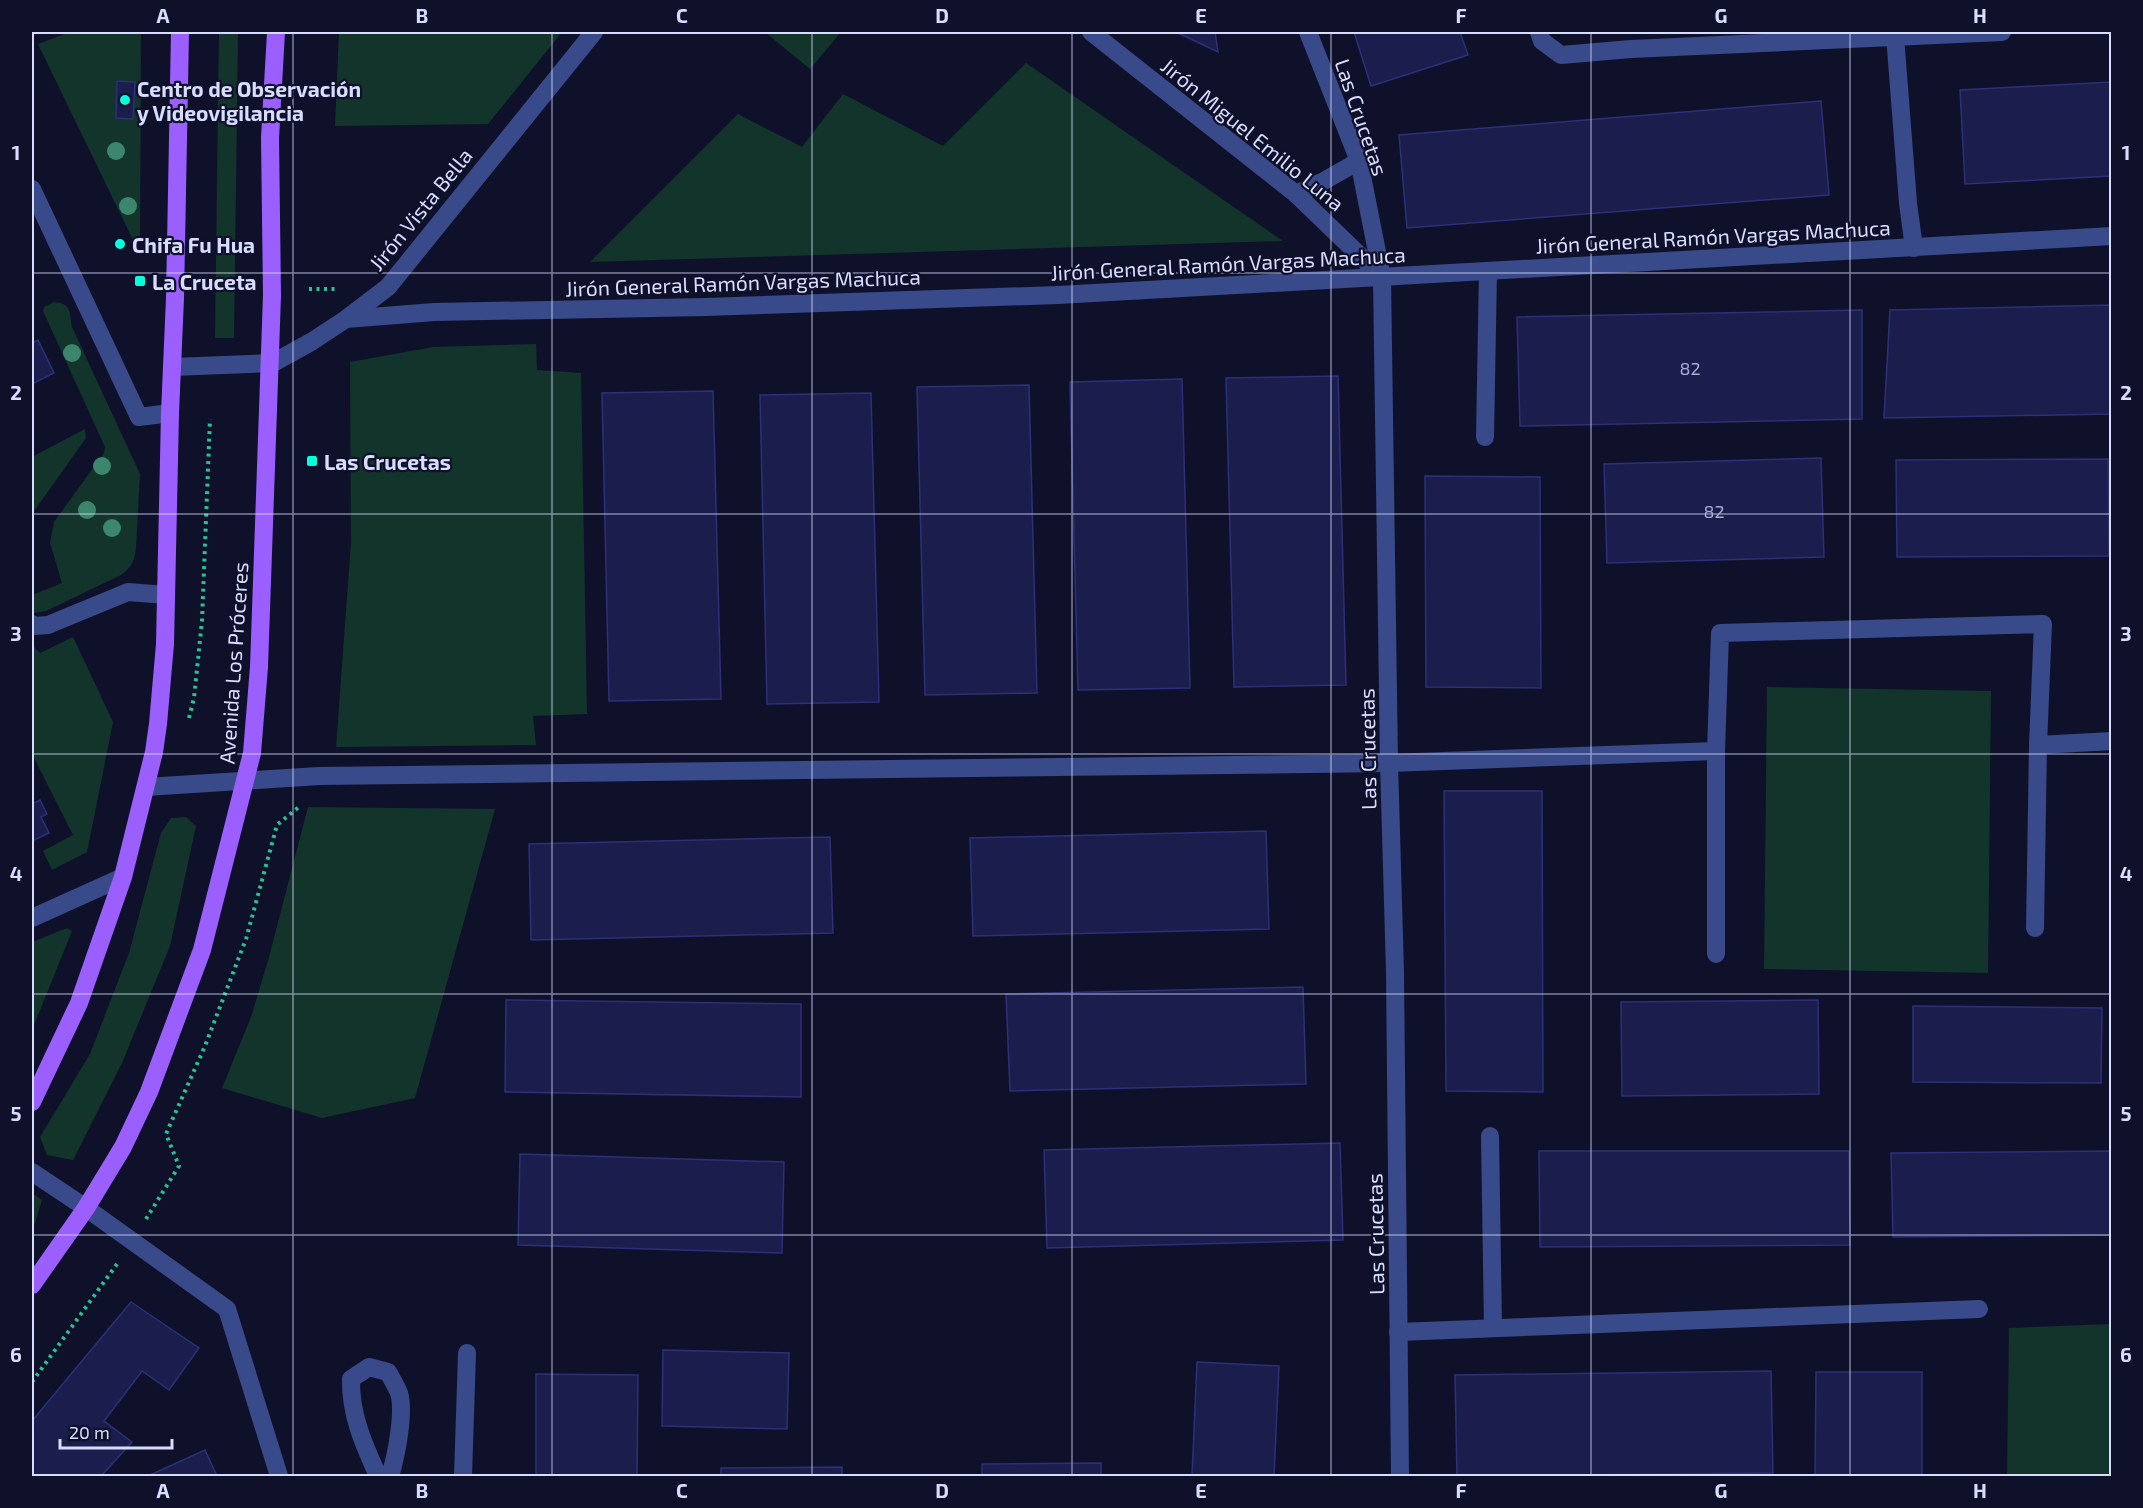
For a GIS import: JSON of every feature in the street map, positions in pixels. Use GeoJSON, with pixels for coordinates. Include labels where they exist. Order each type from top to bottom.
{"type":"FeatureCollection","features":[{"type":"Feature","properties":{"kind":"main road"},"geometry":{"type":"LineString","coordinates":[[32,1102],[79,1003],[123,877],[146,787],[158,724],[165,644],[180,32]]}},
{"type":"Feature","properties":{"kind":"main road","name":"Avenida Los Próceres"},"geometry":{"type":"LineString","coordinates":[[32,1285],[87,1208],[123,1147],[148,1092],[202,950],[252,753],[259,667],[270,364],[272,295],[270,138],[276,32]]}},
{"type":"Feature","properties":{"kind":"street","name":"Jirón Vista Bella"},"geometry":{"type":"LineString","coordinates":[[172,367],[270,364],[304,346],[346,319],[388,287],[594,32]]}},
{"type":"Feature","properties":{"kind":"street","name":"Jirón Miguel Emilio Luna"},"geometry":{"type":"LineString","coordinates":[[1091,32],[1296,194],[1382,277]]}},
{"type":"Feature","properties":{"kind":"street","name":"Las Crucetas"},"geometry":{"type":"LineString","coordinates":[[1308,32],[1359,161],[1382,277],[1389,763],[1395,972],[1400,1476]]}},
{"type":"Feature","properties":{"kind":"street"},"geometry":{"type":"LineString","coordinates":[[1539,32],[1542,41],[1561,55],[1629,40],[2002,32]]}},
{"type":"Feature","properties":{"kind":"street"},"geometry":{"type":"LineString","coordinates":[[1895,36],[1908,203],[1914,248]]}},
{"type":"Feature","properties":{"kind":"street"},"geometry":{"type":"LineString","coordinates":[[1296,194],[1359,161]]}},
{"type":"Feature","properties":{"kind":"street"},"geometry":{"type":"LineString","coordinates":[[32,189],[139,417],[170,413]]}},
{"type":"Feature","properties":{"kind":"street","name":"Jirón General Ramón Vargas Machuca"},"geometry":{"type":"LineString","coordinates":[[346,319],[434,312],[706,307],[1058,295],[2112,236]]}},
{"type":"Feature","properties":{"kind":"street"},"geometry":{"type":"LineString","coordinates":[[1485,437],[1488,271]]}},
{"type":"Feature","properties":{"kind":"street"},"geometry":{"type":"LineString","coordinates":[[32,624],[48,626],[128,592],[166,595]]}},
{"type":"Feature","properties":{"kind":"street"},"geometry":{"type":"LineString","coordinates":[[1716,954],[1716,751],[1720,633],[2043,624],[2038,744],[2035,928]]}},
{"type":"Feature","properties":{"kind":"street"},"geometry":{"type":"LineString","coordinates":[[2038,744],[2112,741]]}},
{"type":"Feature","properties":{"kind":"street"},"geometry":{"type":"LineString","coordinates":[[146,787],[319,776],[1389,763],[1716,751]]}},
{"type":"Feature","properties":{"kind":"street"},"geometry":{"type":"LineString","coordinates":[[32,918],[123,877]]}},
{"type":"Feature","properties":{"kind":"street"},"geometry":{"type":"LineString","coordinates":[[1490,1136],[1493,1328]]}},
{"type":"Feature","properties":{"kind":"street"},"geometry":{"type":"LineString","coordinates":[[32,1172],[87,1208],[227,1309],[279,1476]]}},
{"type":"Feature","properties":{"kind":"street"},"geometry":{"type":"LineString","coordinates":[[1398,1332],[1979,1310]]}},
{"type":"Feature","properties":{"kind":"street"},"geometry":{"type":"LineString","coordinates":[[463,1476],[467,1353]]}},
{"type":"Feature","properties":{"kind":"street"},"geometry":{"type":"LineString","coordinates":[[378,1476],[359,1433],[351,1398],[351,1379],[369,1367],[388,1372],[400,1395],[400,1426],[395,1462],[390,1476]]}},
{"type":"Feature","properties":{"kind":"path"},"geometry":{"type":"LineString","coordinates":[[309,289],[345,289]]}},
{"type":"Feature","properties":{"kind":"path"},"geometry":{"type":"LineString","coordinates":[[189,720],[195,698],[202,621],[210,419]]}},
{"type":"Feature","properties":{"kind":"path"},"geometry":{"type":"LineString","coordinates":[[143,1224],[179,1166],[166,1134],[205,1046],[246,939],[277,825],[308,800]]}},
{"type":"Feature","properties":{"kind":"path"},"geometry":{"type":"LineString","coordinates":[[32,1382],[102,1287],[119,1260]]}},
{"type":"Feature","properties":{"kind":"green space"},"geometry":{"type":"Polygon","coordinates":[[[70,32],[141,32],[140,240],[134,242],[38,44],[70,32]]]}},
{"type":"Feature","properties":{"kind":"green space"},"geometry":{"type":"Polygon","coordinates":[[[219,32],[238,32],[234,338],[215,338],[219,32]]]}},
{"type":"Feature","properties":{"kind":"green space"},"geometry":{"type":"Polygon","coordinates":[[[339,32],[562,32],[488,124],[335,126],[339,32]]]}},
{"type":"Feature","properties":{"kind":"green space"},"geometry":{"type":"Polygon","coordinates":[[[765,32],[841,32],[810,69],[765,32]]]}},
{"type":"Feature","properties":{"kind":"green space"},"geometry":{"type":"Polygon","coordinates":[[[1026,63],[1283,241],[590,262],[738,114],[802,147],[843,94],[943,146],[1026,63]]]}},
{"type":"Feature","properties":{"kind":"green space"},"geometry":{"type":"Polygon","coordinates":[[[54,302],[64,305],[69,310],[72,327],[140,474],[136,548],[132,563],[121,575],[46,611],[34,613],[32,595],[62,583],[50,543],[54,522],[104,453],[105,447],[43,311],[44,307],[54,302]]]}},
{"type":"Feature","properties":{"kind":"green space"},"geometry":{"type":"Polygon","coordinates":[[[536,344],[537,370],[581,373],[587,714],[533,716],[536,745],[336,747],[351,543],[350,362],[433,347],[536,344]]]}},
{"type":"Feature","properties":{"kind":"green space"},"geometry":{"type":"Polygon","coordinates":[[[85,429],[86,438],[32,514],[32,457],[85,429]]]}},
{"type":"Feature","properties":{"kind":"green space"},"geometry":{"type":"Polygon","coordinates":[[[73,637],[113,722],[87,852],[52,870],[43,851],[73,835],[32,754],[32,645],[40,653],[73,637]]]}},
{"type":"Feature","properties":{"kind":"green space"},"geometry":{"type":"Polygon","coordinates":[[[1767,687],[1991,691],[1988,973],[1764,969],[1767,687]]]}},
{"type":"Feature","properties":{"kind":"green space"},"geometry":{"type":"Polygon","coordinates":[[[308,807],[495,809],[415,1098],[322,1118],[222,1088],[251,1017],[308,807]]]}},
{"type":"Feature","properties":{"kind":"green space"},"geometry":{"type":"Polygon","coordinates":[[[186,817],[196,826],[170,946],[122,1063],[73,1160],[47,1155],[40,1137],[90,1054],[129,953],[161,833],[171,818],[186,817]]]}},
{"type":"Feature","properties":{"kind":"green space"},"geometry":{"type":"Polygon","coordinates":[[[67,928],[72,931],[32,1030],[32,942],[67,928]]]}},
{"type":"Feature","properties":{"kind":"green space"},"geometry":{"type":"Polygon","coordinates":[[[32,1193],[42,1200],[32,1229],[32,1193]]]}},
{"type":"Feature","properties":{"kind":"green space"},"geometry":{"type":"Polygon","coordinates":[[[2111,1324],[2111,1476],[2007,1476],[2009,1328],[2111,1324]]]}},
{"type":"Feature","properties":{"kind":"building"},"geometry":{"type":"Polygon","coordinates":[[[1176,32],[1215,32],[1218,52],[1176,32]]]}},
{"type":"Feature","properties":{"kind":"building"},"geometry":{"type":"Polygon","coordinates":[[[1354,32],[1460,32],[1468,55],[1371,86],[1354,32]]]}},
{"type":"Feature","properties":{"kind":"building","name":"Centro de Observación y Videovigilancia"},"geometry":{"type":"Polygon","coordinates":[[[117,81],[135,82],[133,119],[116,118],[117,81]]]}},
{"type":"Feature","properties":{"kind":"building"},"geometry":{"type":"Polygon","coordinates":[[[2112,82],[2112,176],[1965,184],[1960,90],[2112,82]]]}},
{"type":"Feature","properties":{"kind":"building"},"geometry":{"type":"Polygon","coordinates":[[[1821,101],[1829,195],[1407,228],[1399,135],[1821,101]]]}},
{"type":"Feature","properties":{"kind":"building"},"geometry":{"type":"Polygon","coordinates":[[[2112,305],[2112,414],[1884,418],[1890,310],[2112,305]]]}},
{"type":"Feature","properties":{"kind":"building"},"geometry":{"type":"Polygon","coordinates":[[[1862,310],[1862,419],[1520,426],[1517,317],[1862,310]]]}},
{"type":"Feature","properties":{"kind":"building"},"geometry":{"type":"Polygon","coordinates":[[[38,340],[54,373],[32,384],[32,343],[38,340]]]}},
{"type":"Feature","properties":{"kind":"building"},"geometry":{"type":"Polygon","coordinates":[[[1338,376],[1346,685],[1234,687],[1226,378],[1338,376]]]}},
{"type":"Feature","properties":{"kind":"building"},"geometry":{"type":"Polygon","coordinates":[[[1182,379],[1190,688],[1078,690],[1070,382],[1182,379]]]}},
{"type":"Feature","properties":{"kind":"building"},"geometry":{"type":"Polygon","coordinates":[[[1029,385],[1037,693],[925,695],[917,387],[1029,385]]]}},
{"type":"Feature","properties":{"kind":"building"},"geometry":{"type":"Polygon","coordinates":[[[713,391],[721,699],[609,701],[602,393],[713,391]]]}},
{"type":"Feature","properties":{"kind":"building"},"geometry":{"type":"Polygon","coordinates":[[[871,393],[879,702],[767,704],[760,395],[871,393]]]}},
{"type":"Feature","properties":{"kind":"building"},"geometry":{"type":"Polygon","coordinates":[[[1821,458],[1824,557],[1607,563],[1604,464],[1821,458]]]}},
{"type":"Feature","properties":{"kind":"building"},"geometry":{"type":"Polygon","coordinates":[[[2108,459],[2109,556],[1897,557],[1896,460],[2108,459]]]}},
{"type":"Feature","properties":{"kind":"building"},"geometry":{"type":"Polygon","coordinates":[[[1425,476],[1540,477],[1541,688],[1426,687],[1425,476]]]}},
{"type":"Feature","properties":{"kind":"building"},"geometry":{"type":"Polygon","coordinates":[[[1444,791],[1542,791],[1543,1092],[1446,1091],[1444,791]]]}},
{"type":"Feature","properties":{"kind":"building"},"geometry":{"type":"Polygon","coordinates":[[[40,800],[47,814],[41,817],[49,833],[32,841],[32,804],[40,800]]]}},
{"type":"Feature","properties":{"kind":"building"},"geometry":{"type":"Polygon","coordinates":[[[1266,831],[1269,929],[973,936],[970,838],[1266,831]]]}},
{"type":"Feature","properties":{"kind":"building"},"geometry":{"type":"Polygon","coordinates":[[[830,837],[833,933],[531,940],[529,844],[830,837]]]}},
{"type":"Feature","properties":{"kind":"building"},"geometry":{"type":"Polygon","coordinates":[[[1303,987],[1306,1084],[1010,1091],[1006,994],[1303,987]]]}},
{"type":"Feature","properties":{"kind":"building"},"geometry":{"type":"Polygon","coordinates":[[[506,1000],[801,1004],[801,1097],[505,1092],[506,1000]]]}},
{"type":"Feature","properties":{"kind":"building"},"geometry":{"type":"Polygon","coordinates":[[[1818,1000],[1819,1094],[1622,1096],[1621,1002],[1818,1000]]]}},
{"type":"Feature","properties":{"kind":"building"},"geometry":{"type":"Polygon","coordinates":[[[1913,1006],[2102,1008],[2101,1083],[1913,1082],[1913,1006]]]}},
{"type":"Feature","properties":{"kind":"building"},"geometry":{"type":"Polygon","coordinates":[[[1340,1143],[1343,1240],[1047,1248],[1044,1150],[1340,1143]]]}},
{"type":"Feature","properties":{"kind":"building"},"geometry":{"type":"Polygon","coordinates":[[[1539,1151],[1849,1151],[1850,1245],[1540,1247],[1539,1151]]]}},
{"type":"Feature","properties":{"kind":"building"},"geometry":{"type":"Polygon","coordinates":[[[2112,1151],[2112,1235],[1893,1237],[1891,1153],[2112,1151]]]}},
{"type":"Feature","properties":{"kind":"building"},"geometry":{"type":"Polygon","coordinates":[[[520,1154],[784,1162],[782,1253],[518,1245],[520,1154]]]}},
{"type":"Feature","properties":{"kind":"building"},"geometry":{"type":"Polygon","coordinates":[[[131,1302],[199,1348],[169,1390],[142,1371],[104,1421],[132,1442],[101,1476],[32,1476],[32,1421],[131,1302]]]}},
{"type":"Feature","properties":{"kind":"building"},"geometry":{"type":"Polygon","coordinates":[[[663,1350],[789,1353],[787,1429],[662,1426],[663,1350]]]}},
{"type":"Feature","properties":{"kind":"building"},"geometry":{"type":"Polygon","coordinates":[[[1197,1362],[1279,1366],[1274,1476],[1192,1476],[1197,1362]]]}},
{"type":"Feature","properties":{"kind":"building"},"geometry":{"type":"Polygon","coordinates":[[[1771,1371],[1773,1473],[1457,1476],[1455,1375],[1771,1371]]]}},
{"type":"Feature","properties":{"kind":"building"},"geometry":{"type":"Polygon","coordinates":[[[1816,1372],[1922,1372],[1922,1476],[1815,1476],[1816,1372]]]}},
{"type":"Feature","properties":{"kind":"building"},"geometry":{"type":"Polygon","coordinates":[[[536,1374],[638,1375],[637,1476],[536,1476],[536,1374]]]}},
{"type":"Feature","properties":{"kind":"building"},"geometry":{"type":"Polygon","coordinates":[[[205,1450],[217,1476],[148,1476],[205,1450]]]}},
{"type":"Feature","properties":{"kind":"building"},"geometry":{"type":"Polygon","coordinates":[[[1101,1463],[1101,1476],[982,1476],[982,1464],[1101,1463]]]}},
{"type":"Feature","properties":{"kind":"building"},"geometry":{"type":"Polygon","coordinates":[[[842,1467],[842,1476],[721,1476],[721,1468],[842,1467]]]}},
{"type":"Feature","properties":{"kind":"place","name":"Centro de Observación y Videovigilancia"},"geometry":{"type":"Point","coordinates":[125,100]}},
{"type":"Feature","properties":{"kind":"place","name":"Chifa Fu Hua"},"geometry":{"type":"Point","coordinates":[120,244]}},
{"type":"Feature","properties":{"kind":"place","name":"La Cruceta"},"geometry":{"type":"Point","coordinates":[140,281]}},
{"type":"Feature","properties":{"kind":"place","name":"Las Crucetas"},"geometry":{"type":"Point","coordinates":[312,461]}}]}
